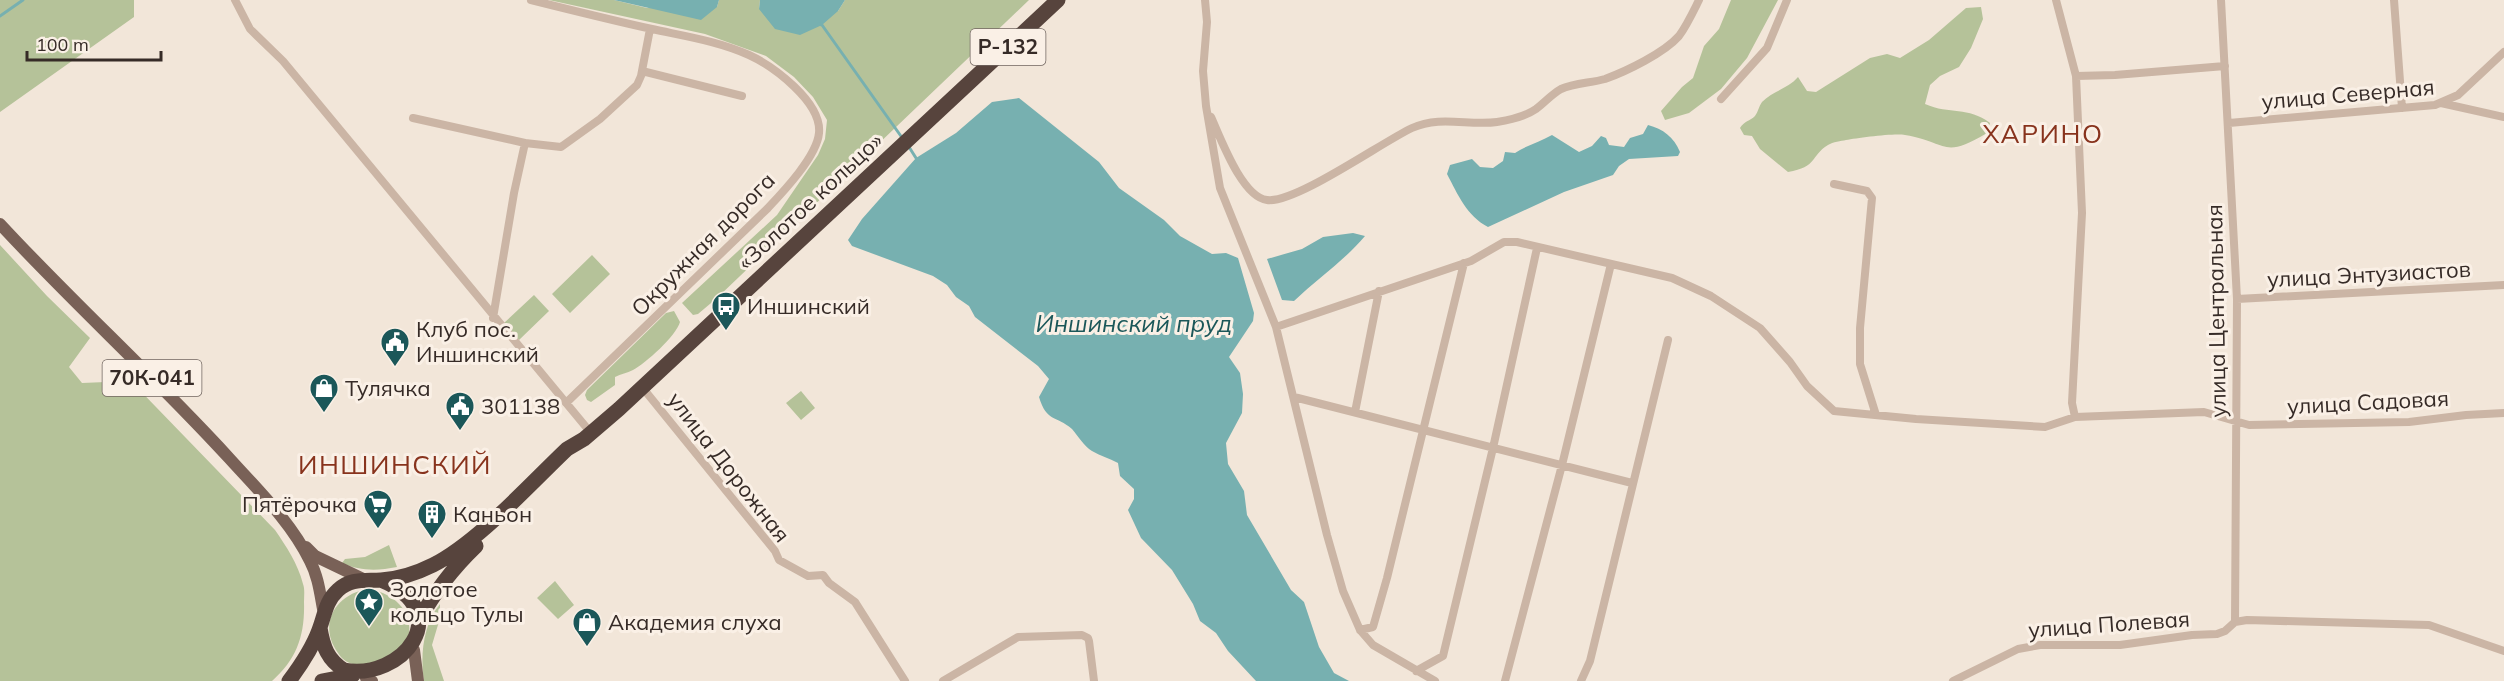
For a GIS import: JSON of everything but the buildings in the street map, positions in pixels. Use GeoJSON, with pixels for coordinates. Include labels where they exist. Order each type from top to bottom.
{"type":"FeatureCollection","features":[{"type":"Feature","properties":{"kind":"highway","name":"«Золотое кольцо»"},"geometry":{"type":"LineString","coordinates":[[323,609],[339,588],[363,579],[388,583],[421,571],[447,558],[476,535],[567,449],[588,436],[642,387],[1058,0]]}},
{"type":"Feature","properties":{"kind":"highway","name":"«Золотое кольцо»"},"geometry":{"type":"LineString","coordinates":[[414,650],[418,636],[418,621],[451,569],[574,456],[588,436]]}},
{"type":"Feature","properties":{"kind":"highway"},"geometry":{"type":"LineString","coordinates":[[388,583],[410,600],[418,621]]}},
{"type":"Feature","properties":{"kind":"highway"},"geometry":{"type":"LineString","coordinates":[[323,609],[320,628],[322,644],[328,655],[336,665],[364,678]]}},
{"type":"Feature","properties":{"kind":"highway"},"geometry":{"type":"LineString","coordinates":[[289,681],[301,665],[320,628]]}},
{"type":"Feature","properties":{"kind":"highway"},"geometry":{"type":"LineString","coordinates":[[322,681],[364,678],[393,671],[405,662],[414,650]]}},
{"type":"Feature","properties":{"kind":"main road","name":"70К-041"},"geometry":{"type":"LineString","coordinates":[[0,224],[65,293],[209,436],[315,556],[363,579]]}},
{"type":"Feature","properties":{"kind":"main road","name":"70К-041"},"geometry":{"type":"LineString","coordinates":[[297,538],[310,561],[323,609]]}},
{"type":"Feature","properties":{"kind":"main road"},"geometry":{"type":"LineString","coordinates":[[414,650],[418,681]]}},
{"type":"Feature","properties":{"kind":"street"},"geometry":{"type":"LineString","coordinates":[[236,0],[250,29],[283,61],[394,194],[493,318],[566,404],[588,436]]}},
{"type":"Feature","properties":{"kind":"street","name":"Окружная дорога"},"geometry":{"type":"LineString","coordinates":[[531,0],[699,39],[735,50],[771,68],[789,82],[810,105],[819,125],[818,139],[805,162],[768,208],[566,404]]}},
{"type":"Feature","properties":{"kind":"street"},"geometry":{"type":"LineString","coordinates":[[1205,0],[1207,22],[1203,70],[1206,106],[1220,188],[1276,327],[1343,591],[1360,630],[1373,645],[1435,681]]}},
{"type":"Feature","properties":{"kind":"street"},"geometry":{"type":"LineString","coordinates":[[1206,106],[1246,186],[1260,198],[1276,200],[1330,175],[1420,124],[1443,121],[1480,123],[1510,119],[1533,111],[1562,89],[1605,79],[1655,54],[1672,42],[1682,31],[1699,0]]}},
{"type":"Feature","properties":{"kind":"street"},"geometry":{"type":"LineString","coordinates":[[1721,99],[1767,48],[1787,0]]}},
{"type":"Feature","properties":{"kind":"street"},"geometry":{"type":"LineString","coordinates":[[2056,0],[2076,75],[2082,213],[2072,403],[2074,417]]}},
{"type":"Feature","properties":{"kind":"street","name":"улица Центральная"},"geometry":{"type":"LineString","coordinates":[[2221,0],[2237,299],[2235,621]]}},
{"type":"Feature","properties":{"kind":"street"},"geometry":{"type":"LineString","coordinates":[[2394,0],[2404,107]]}},
{"type":"Feature","properties":{"kind":"street"},"geometry":{"type":"LineString","coordinates":[[413,118],[525,143],[561,147],[637,85],[650,28]]}},
{"type":"Feature","properties":{"kind":"street"},"geometry":{"type":"LineString","coordinates":[[2444,102],[2458,94],[2504,52]]}},
{"type":"Feature","properties":{"kind":"street"},"geometry":{"type":"LineString","coordinates":[[2076,75],[2115,75],[2225,66]]}},
{"type":"Feature","properties":{"kind":"street"},"geometry":{"type":"LineString","coordinates":[[642,71],[742,96]]}},
{"type":"Feature","properties":{"kind":"street","name":"улица Северная"},"geometry":{"type":"LineString","coordinates":[[2229,123],[2444,102],[2504,117]]}},
{"type":"Feature","properties":{"kind":"street"},"geometry":{"type":"LineString","coordinates":[[493,318],[514,193],[525,143]]}},
{"type":"Feature","properties":{"kind":"street"},"geometry":{"type":"LineString","coordinates":[[1834,184],[1867,191],[1873,202],[1860,328],[1860,364],[1876,415]]}},
{"type":"Feature","properties":{"kind":"street","name":"улица Садовая"},"geometry":{"type":"LineString","coordinates":[[1276,327],[1464,263],[1504,242],[1517,242],[1672,278],[1711,296],[1760,328],[1790,362],[1807,386],[1832,411],[2045,427],[2074,417],[2204,412],[2249,425],[2397,422],[2504,413]]}},
{"type":"Feature","properties":{"kind":"street"},"geometry":{"type":"LineString","coordinates":[[1416,670],[1443,656],[1493,448],[1537,248]]}},
{"type":"Feature","properties":{"kind":"street"},"geometry":{"type":"LineString","coordinates":[[1360,630],[1373,627],[1464,263]]}},
{"type":"Feature","properties":{"kind":"street"},"geometry":{"type":"LineString","coordinates":[[1505,681],[1562,465],[1611,264]]}},
{"type":"Feature","properties":{"kind":"street","name":"улица Энтузиастов"},"geometry":{"type":"LineString","coordinates":[[2237,299],[2504,285]]}},
{"type":"Feature","properties":{"kind":"street"},"geometry":{"type":"LineString","coordinates":[[1355,412],[1379,291]]}},
{"type":"Feature","properties":{"kind":"street"},"geometry":{"type":"LineString","coordinates":[[1581,681],[1590,661],[1668,340]]}},
{"type":"Feature","properties":{"kind":"street","name":"улица Дорожная"},"geometry":{"type":"LineString","coordinates":[[642,387],[775,551],[779,560],[808,576],[823,575],[829,583],[855,602],[905,681]]}},
{"type":"Feature","properties":{"kind":"street"},"geometry":{"type":"LineString","coordinates":[[1294,397],[1632,483]]}},
{"type":"Feature","properties":{"kind":"street"},"geometry":{"type":"LineString","coordinates":[[2235,621],[2429,625],[2504,651]]}},
{"type":"Feature","properties":{"kind":"street","name":"улица Полевая"},"geometry":{"type":"LineString","coordinates":[[1953,681],[1991,661],[2024,648],[2040,645],[2120,645],[2192,635],[2217,634],[2225,631],[2235,621]]}},
{"type":"Feature","properties":{"kind":"street"},"geometry":{"type":"LineString","coordinates":[[943,681],[1018,637],[1082,635],[1089,641],[1094,681]]}},
{"type":"Feature","properties":{"kind":"green space"},"geometry":{"type":"Polygon","coordinates":[[[0,0],[134,0],[134,17],[0,112],[0,0]]]}},
{"type":"Feature","properties":{"kind":"green space"},"geometry":{"type":"Polygon","coordinates":[[[549,0],[614,0],[647,8],[717,7],[719,0],[760,0],[759,9],[838,11],[845,0],[1029,0],[717,298],[698,314],[693,315],[682,303],[777,215],[818,155],[825,139],[827,120],[813,97],[794,77],[766,56],[705,34],[549,0]]]}},
{"type":"Feature","properties":{"kind":"green space"},"geometry":{"type":"Polygon","coordinates":[[[1731,0],[1778,0],[1747,58],[1721,89],[1689,113],[1665,120],[1661,111],[1693,78],[1704,46],[1719,29],[1731,0]]]}},
{"type":"Feature","properties":{"kind":"green space"},"geometry":{"type":"Polygon","coordinates":[[[1981,7],[1983,19],[1971,48],[1959,67],[1940,76],[1930,85],[1925,104],[1974,114],[1990,123],[1987,133],[1972,141],[1961,146],[1945,147],[1905,135],[1846,140],[1828,145],[1809,164],[1788,172],[1760,149],[1752,136],[1744,135],[1740,128],[1755,116],[1766,98],[1798,77],[1807,91],[1816,92],[1870,58],[1887,54],[1900,58],[1929,40],[1966,8],[1981,7]]]}},
{"type":"Feature","properties":{"kind":"green space"},"geometry":{"type":"Polygon","coordinates":[[[0,245],[90,338],[69,367],[82,383],[106,382],[126,376],[275,530],[287,549],[304,586],[303,625],[298,646],[288,664],[272,681],[0,681],[0,245]]]}},
{"type":"Feature","properties":{"kind":"green space"},"geometry":{"type":"Polygon","coordinates":[[[592,255],[610,274],[570,313],[552,294],[592,255]]]}},
{"type":"Feature","properties":{"kind":"green space"},"geometry":{"type":"Polygon","coordinates":[[[534,295],[549,311],[519,340],[504,323],[534,295]]]}},
{"type":"Feature","properties":{"kind":"green space"},"geometry":{"type":"Polygon","coordinates":[[[674,311],[680,322],[660,349],[639,367],[615,377],[615,385],[591,402],[587,400],[585,395],[587,390],[666,313],[674,311]]]}},
{"type":"Feature","properties":{"kind":"green space"},"geometry":{"type":"Polygon","coordinates":[[[801,391],[815,408],[801,420],[786,403],[801,391]]]}},
{"type":"Feature","properties":{"kind":"green space"},"geometry":{"type":"Polygon","coordinates":[[[389,545],[397,567],[369,570],[342,563],[345,559],[365,557],[389,545]]]}},
{"type":"Feature","properties":{"kind":"green space"},"geometry":{"type":"Polygon","coordinates":[[[555,581],[574,605],[558,619],[537,598],[555,581]]]}},
{"type":"Feature","properties":{"kind":"green space"},"geometry":{"type":"Polygon","coordinates":[[[368,589],[394,599],[406,613],[409,621],[407,641],[390,663],[362,665],[351,663],[341,657],[332,642],[329,631],[333,612],[347,597],[368,589]]]}},
{"type":"Feature","properties":{"kind":"green space"},"geometry":{"type":"Polygon","coordinates":[[[440,604],[440,618],[432,645],[444,681],[424,681],[422,661],[426,631],[440,604]]]}},
{"type":"Feature","properties":{"kind":"water"},"geometry":{"type":"Polygon","coordinates":[[[614,0],[719,0],[717,7],[701,20],[614,0]]]}},
{"type":"Feature","properties":{"kind":"water"},"geometry":{"type":"Polygon","coordinates":[[[760,0],[845,0],[838,11],[822,25],[800,35],[775,29],[759,9],[760,0]]]}},
{"type":"Feature","properties":{"kind":"water","name":"Иншинский пруд"},"geometry":{"type":"Polygon","coordinates":[[[1019,98],[1099,162],[1119,188],[1164,220],[1180,236],[1212,254],[1226,253],[1238,258],[1254,313],[1253,321],[1229,357],[1240,373],[1243,394],[1242,413],[1226,443],[1228,464],[1244,491],[1247,515],[1291,590],[1304,602],[1319,647],[1334,673],[1349,681],[1256,681],[1228,651],[1216,633],[1200,621],[1193,604],[1172,570],[1141,538],[1128,510],[1134,499],[1134,489],[1120,476],[1118,463],[1092,451],[1072,429],[1052,418],[1045,411],[1039,397],[1049,379],[1038,366],[975,317],[969,306],[956,297],[947,285],[933,276],[852,246],[848,240],[862,219],[916,158],[956,133],[992,102],[1019,98]]]}},
{"type":"Feature","properties":{"kind":"water"},"geometry":{"type":"Polygon","coordinates":[[[1648,125],[1663,131],[1671,138],[1680,152],[1678,156],[1629,159],[1619,166],[1613,175],[1564,192],[1488,227],[1469,211],[1447,174],[1450,165],[1472,159],[1480,167],[1493,168],[1503,161],[1505,152],[1515,153],[1552,135],[1579,152],[1592,146],[1601,136],[1606,138],[1609,145],[1624,147],[1630,138],[1643,134],[1648,125]]]}},
{"type":"Feature","properties":{"kind":"water"},"geometry":{"type":"Polygon","coordinates":[[[1353,233],[1365,236],[1294,301],[1282,300],[1267,259],[1302,249],[1323,237],[1353,233]]]}},
{"type":"Feature","properties":{"kind":"waterway"},"geometry":{"type":"LineString","coordinates":[[0,16],[23,0]]}},
{"type":"Feature","properties":{"kind":"waterway"},"geometry":{"type":"LineString","coordinates":[[819,24],[822,25],[903,139]]}},
{"type":"Feature","properties":{"kind":"waterway"},"geometry":{"type":"LineString","coordinates":[[909,147],[916,158]]}},
{"type":"Feature","properties":{"kind":"place","name":"Иншинский"},"geometry":{"type":"Point","coordinates":[726,332]}},
{"type":"Feature","properties":{"kind":"place","name":"Клуб пос. Иншинский"},"geometry":{"type":"Point","coordinates":[395,368]}},
{"type":"Feature","properties":{"kind":"place","name":"Тулячка"},"geometry":{"type":"Point","coordinates":[324,414]}},
{"type":"Feature","properties":{"kind":"place","name":"301138"},"geometry":{"type":"Point","coordinates":[460,432]}},
{"type":"Feature","properties":{"kind":"place","name":"Пятёрочка"},"geometry":{"type":"Point","coordinates":[378,530]}},
{"type":"Feature","properties":{"kind":"place","name":"Каньон"},"geometry":{"type":"Point","coordinates":[432,540]}},
{"type":"Feature","properties":{"kind":"place","name":"Золотое кольцо Тулы"},"geometry":{"type":"Point","coordinates":[369,628]}},
{"type":"Feature","properties":{"kind":"place","name":"Академия слуха"},"geometry":{"type":"Point","coordinates":[587,648]}},
{"type":"Feature","properties":{"kind":"district","name":"ХАРИНО"},"geometry":{"type":"Point","coordinates":[2043,134]}},
{"type":"Feature","properties":{"kind":"district","name":"ИНШИНСКИЙ"},"geometry":{"type":"Point","coordinates":[395,465]}}]}
